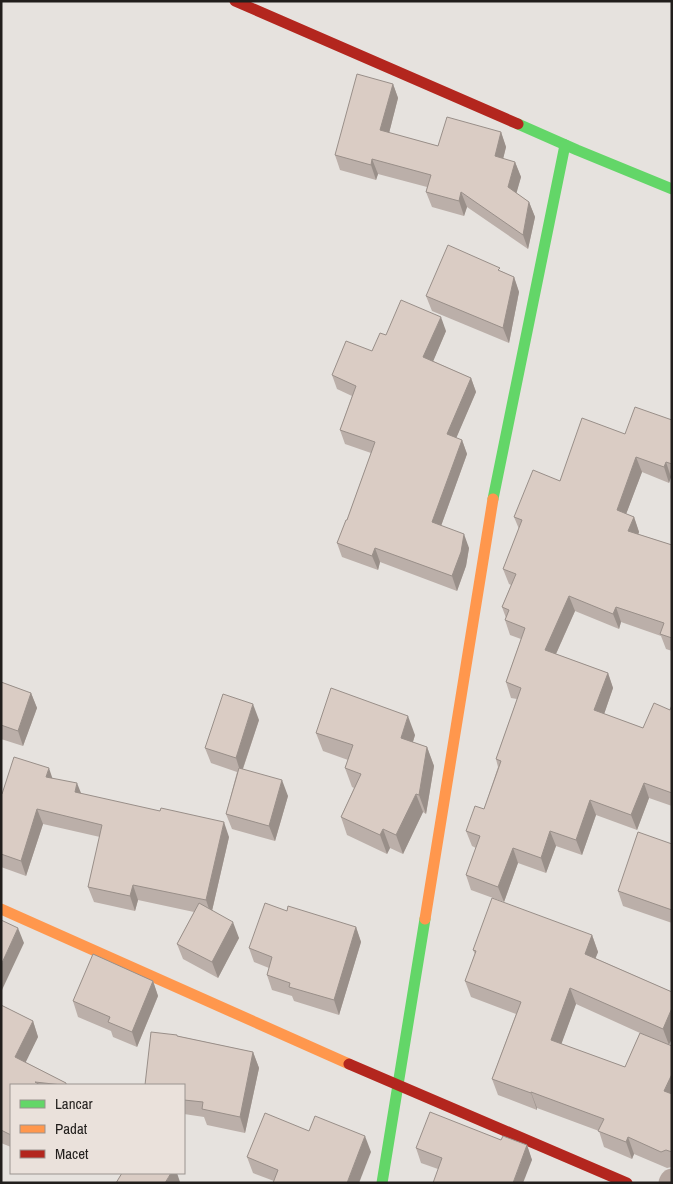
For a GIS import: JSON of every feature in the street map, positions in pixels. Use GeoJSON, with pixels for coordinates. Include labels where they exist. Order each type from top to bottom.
{"type":"FeatureCollection","features":[{"type":"Feature","properties":{"kind":"street"},"geometry":{"type":"LineString","coordinates":[[235,1],[333,42],[565,145],[672,189]]}},
{"type":"Feature","properties":{"kind":"street"},"geometry":{"type":"LineString","coordinates":[[382,1183],[493,500],[565,145]]}},
{"type":"Feature","properties":{"kind":"street"},"geometry":{"type":"LineString","coordinates":[[1,909],[398,1086],[627,1183]]}},
{"type":"Feature","properties":{"kind":"building"},"geometry":{"type":"Polygon","coordinates":[[[357,74],[393,84],[380,130],[438,146],[447,117],[501,132],[495,156],[515,162],[508,187],[529,202],[523,235],[461,192],[459,201],[426,192],[431,175],[372,159],[371,165],[335,155],[357,74]]]}},
{"type":"Feature","properties":{"kind":"building"},"geometry":{"type":"Polygon","coordinates":[[[448,245],[500,268],[498,270],[514,277],[503,328],[426,296],[448,245]]]}},
{"type":"Feature","properties":{"kind":"building"},"geometry":{"type":"Polygon","coordinates":[[[401,300],[441,317],[423,357],[471,378],[447,434],[462,440],[432,522],[464,534],[461,552],[452,576],[375,548],[372,556],[337,543],[375,442],[340,430],[356,386],[332,375],[346,341],[372,351],[380,333],[386,335],[401,300]]]}},
{"type":"Feature","properties":{"kind":"building"},"geometry":{"type":"Polygon","coordinates":[[[635,407],[672,420],[672,464],[666,462],[664,467],[636,457],[617,510],[634,517],[628,531],[672,545],[672,638],[660,634],[664,623],[616,607],[613,614],[569,596],[545,650],[608,673],[594,710],[643,728],[654,703],[670,710],[672,705],[672,793],[644,783],[631,815],[590,800],[576,840],[550,831],[541,858],[513,848],[498,887],[466,875],[480,836],[466,831],[475,806],[484,809],[501,761],[496,759],[521,688],[506,682],[525,628],[505,620],[509,610],[502,607],[516,574],[503,569],[522,520],[514,517],[533,470],[560,481],[582,418],[625,434],[635,407]]]}},
{"type":"Feature","properties":{"kind":"building"},"geometry":{"type":"Polygon","coordinates":[[[1,682],[31,693],[18,731],[1,725],[1,682]]]}},
{"type":"Feature","properties":{"kind":"building"},"geometry":{"type":"Polygon","coordinates":[[[331,688],[408,716],[401,738],[427,747],[419,795],[416,794],[396,835],[383,829],[380,835],[341,817],[361,774],[345,768],[353,745],[316,733],[331,688]]]}},
{"type":"Feature","properties":{"kind":"building"},"geometry":{"type":"Polygon","coordinates":[[[223,694],[253,704],[236,758],[205,748],[223,694]]]}},
{"type":"Feature","properties":{"kind":"building"},"geometry":{"type":"Polygon","coordinates":[[[14,757],[49,768],[46,777],[77,783],[75,792],[160,811],[161,808],[224,822],[206,900],[133,885],[130,896],[88,887],[102,825],[37,809],[21,861],[1,854],[1,794],[14,757]]]}},
{"type":"Feature","properties":{"kind":"building"},"geometry":{"type":"Polygon","coordinates":[[[239,768],[282,780],[269,826],[226,814],[239,768]]]}},
{"type":"Feature","properties":{"kind":"building"},"geometry":{"type":"Polygon","coordinates":[[[638,832],[672,844],[672,910],[618,891],[638,832]]]}},
{"type":"Feature","properties":{"kind":"building"},"geometry":{"type":"Polygon","coordinates":[[[492,898],[592,935],[585,954],[672,992],[672,1008],[663,1029],[570,988],[551,1040],[625,1067],[640,1033],[672,1046],[672,1074],[664,1091],[672,1094],[672,1152],[666,1150],[661,1152],[628,1137],[626,1142],[598,1131],[604,1119],[492,1079],[521,1002],[465,981],[476,951],[473,950],[492,898]]]}},
{"type":"Feature","properties":{"kind":"building"},"geometry":{"type":"Polygon","coordinates":[[[199,903],[233,922],[212,962],[177,944],[199,903]]]}},
{"type":"Feature","properties":{"kind":"building"},"geometry":{"type":"Polygon","coordinates":[[[265,903],[287,911],[288,906],[356,927],[334,1000],[289,987],[290,983],[267,975],[272,957],[249,948],[265,903]]]}},
{"type":"Feature","properties":{"kind":"building"},"geometry":{"type":"Polygon","coordinates":[[[1,920],[18,928],[1,965],[1,920]]]}},
{"type":"Feature","properties":{"kind":"building"},"geometry":{"type":"Polygon","coordinates":[[[93,954],[153,981],[132,1032],[108,1022],[110,1017],[73,1001],[93,954]]]}},
{"type":"Feature","properties":{"kind":"building"},"geometry":{"type":"Polygon","coordinates":[[[1,1005],[33,1021],[15,1057],[66,1084],[35,1082],[38,1084],[10,1084],[10,1134],[1,1130],[1,1005]]]}},
{"type":"Feature","properties":{"kind":"building"},"geometry":{"type":"Polygon","coordinates":[[[151,1032],[177,1035],[253,1052],[240,1117],[202,1109],[203,1102],[185,1100],[185,1084],[145,1084],[151,1032]]]}},
{"type":"Feature","properties":{"kind":"building"},"geometry":{"type":"Polygon","coordinates":[[[430,1112],[501,1140],[503,1136],[527,1145],[513,1183],[433,1183],[442,1158],[416,1148],[430,1112]]]}},
{"type":"Feature","properties":{"kind":"building"},"geometry":{"type":"Polygon","coordinates":[[[265,1113],[309,1131],[315,1116],[365,1136],[347,1183],[273,1183],[278,1170],[247,1157],[265,1113]]]}},
{"type":"Feature","properties":{"kind":"building"},"geometry":{"type":"Polygon","coordinates":[[[121,1174],[170,1174],[165,1183],[116,1183],[121,1174]]]}},
{"type":"Feature","properties":{"kind":"traffic: fast"},"geometry":{"type":"LineString","coordinates":[[518,124],[672,189]]}},
{"type":"Feature","properties":{"kind":"traffic: fast"},"geometry":{"type":"LineString","coordinates":[[493,499],[565,145]]}},
{"type":"Feature","properties":{"kind":"traffic: fast"},"geometry":{"type":"LineString","coordinates":[[382,1183],[425,919]]}},
{"type":"Feature","properties":{"kind":"traffic: slow"},"geometry":{"type":"LineString","coordinates":[[425,919],[493,499]]}},
{"type":"Feature","properties":{"kind":"traffic: slow"},"geometry":{"type":"LineString","coordinates":[[1,909],[349,1064]]}},
{"type":"Feature","properties":{"kind":"traffic: jam"},"geometry":{"type":"LineString","coordinates":[[235,1],[518,124]]}},
{"type":"Feature","properties":{"kind":"traffic: jam"},"geometry":{"type":"LineString","coordinates":[[349,1064],[627,1183]]}}]}
